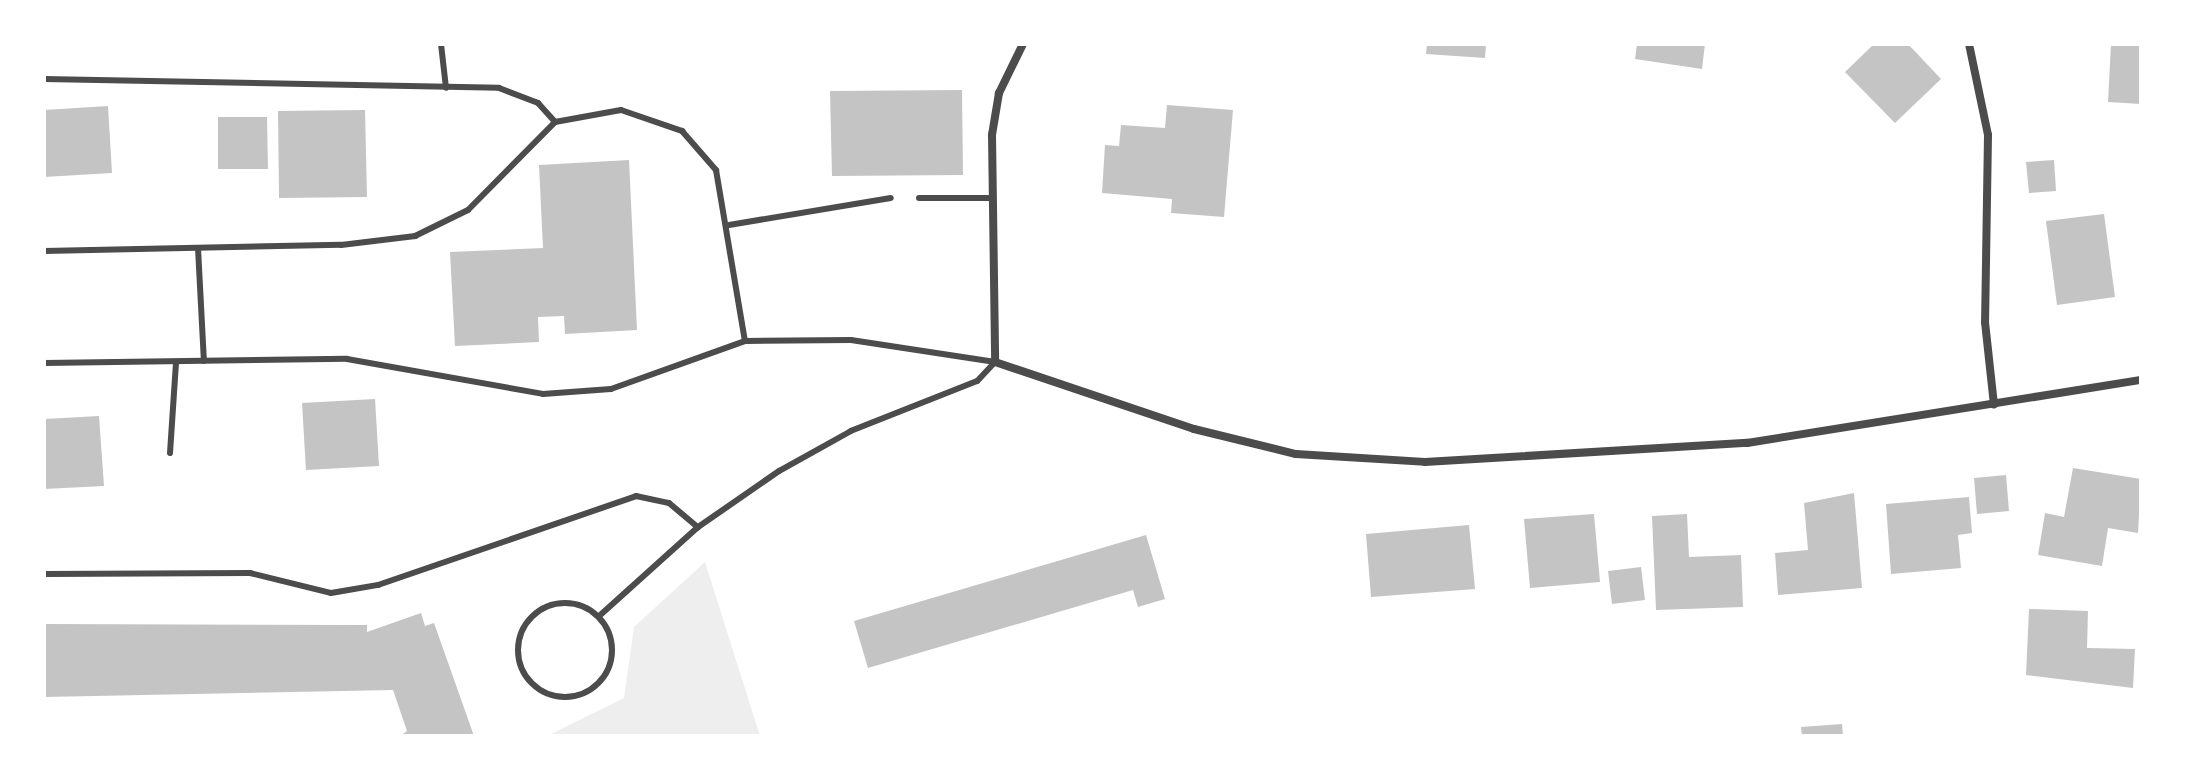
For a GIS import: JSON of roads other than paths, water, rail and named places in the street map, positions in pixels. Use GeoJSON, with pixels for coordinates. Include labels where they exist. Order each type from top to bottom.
{"type":"FeatureCollection","features":[{"type":"Feature","properties":{"kind":"street"},"geometry":{"type":"LineString","coordinates":[[1023,44],[995,111],[992,198],[995,362],[1227,438],[1367,461],[1711,446],[1994,405],[2141,380]]}},
{"type":"Feature","properties":{"kind":"street"},"geometry":{"type":"LineString","coordinates":[[1969,44],[1988,135],[1985,322],[1994,405]]}},
{"type":"Feature","properties":{"kind":"lane"},"geometry":{"type":"LineString","coordinates":[[441,44],[446,88]]}},
{"type":"Feature","properties":{"kind":"lane"},"geometry":{"type":"LineString","coordinates":[[44,79],[513,91],[538,103],[555,122]]}},
{"type":"Feature","properties":{"kind":"lane"},"geometry":{"type":"LineString","coordinates":[[44,251],[353,245],[428,231],[480,201],[555,122],[621,110],[682,131],[716,170],[729,225],[745,341]]}},
{"type":"Feature","properties":{"kind":"lane"},"geometry":{"type":"LineString","coordinates":[[729,225],[891,198]]}},
{"type":"Feature","properties":{"kind":"lane"},"geometry":{"type":"LineString","coordinates":[[919,198],[992,198]]}},
{"type":"Feature","properties":{"kind":"lane"},"geometry":{"type":"LineString","coordinates":[[198,248],[204,361]]}},
{"type":"Feature","properties":{"kind":"lane"},"geometry":{"type":"LineString","coordinates":[[44,363],[365,360],[566,394],[620,386],[745,341],[851,340],[995,362]]}},
{"type":"Feature","properties":{"kind":"lane"},"geometry":{"type":"LineString","coordinates":[[170,453],[176,362]]}},
{"type":"Feature","properties":{"kind":"lane"},"geometry":{"type":"LineString","coordinates":[[599,616],[698,527],[815,451],[977,381],[995,362]]}},
{"type":"Feature","properties":{"kind":"lane"},"geometry":{"type":"LineString","coordinates":[[44,574],[236,572],[331,593],[378,585],[636,496],[669,503],[698,527]]}},
{"type":"Feature","properties":{"kind":"lane"},"geometry":{"type":"LineString","coordinates":[[568,602],[599,616],[613,650],[600,682],[569,697],[538,689],[520,664],[527,622],[568,602]]}}]}
